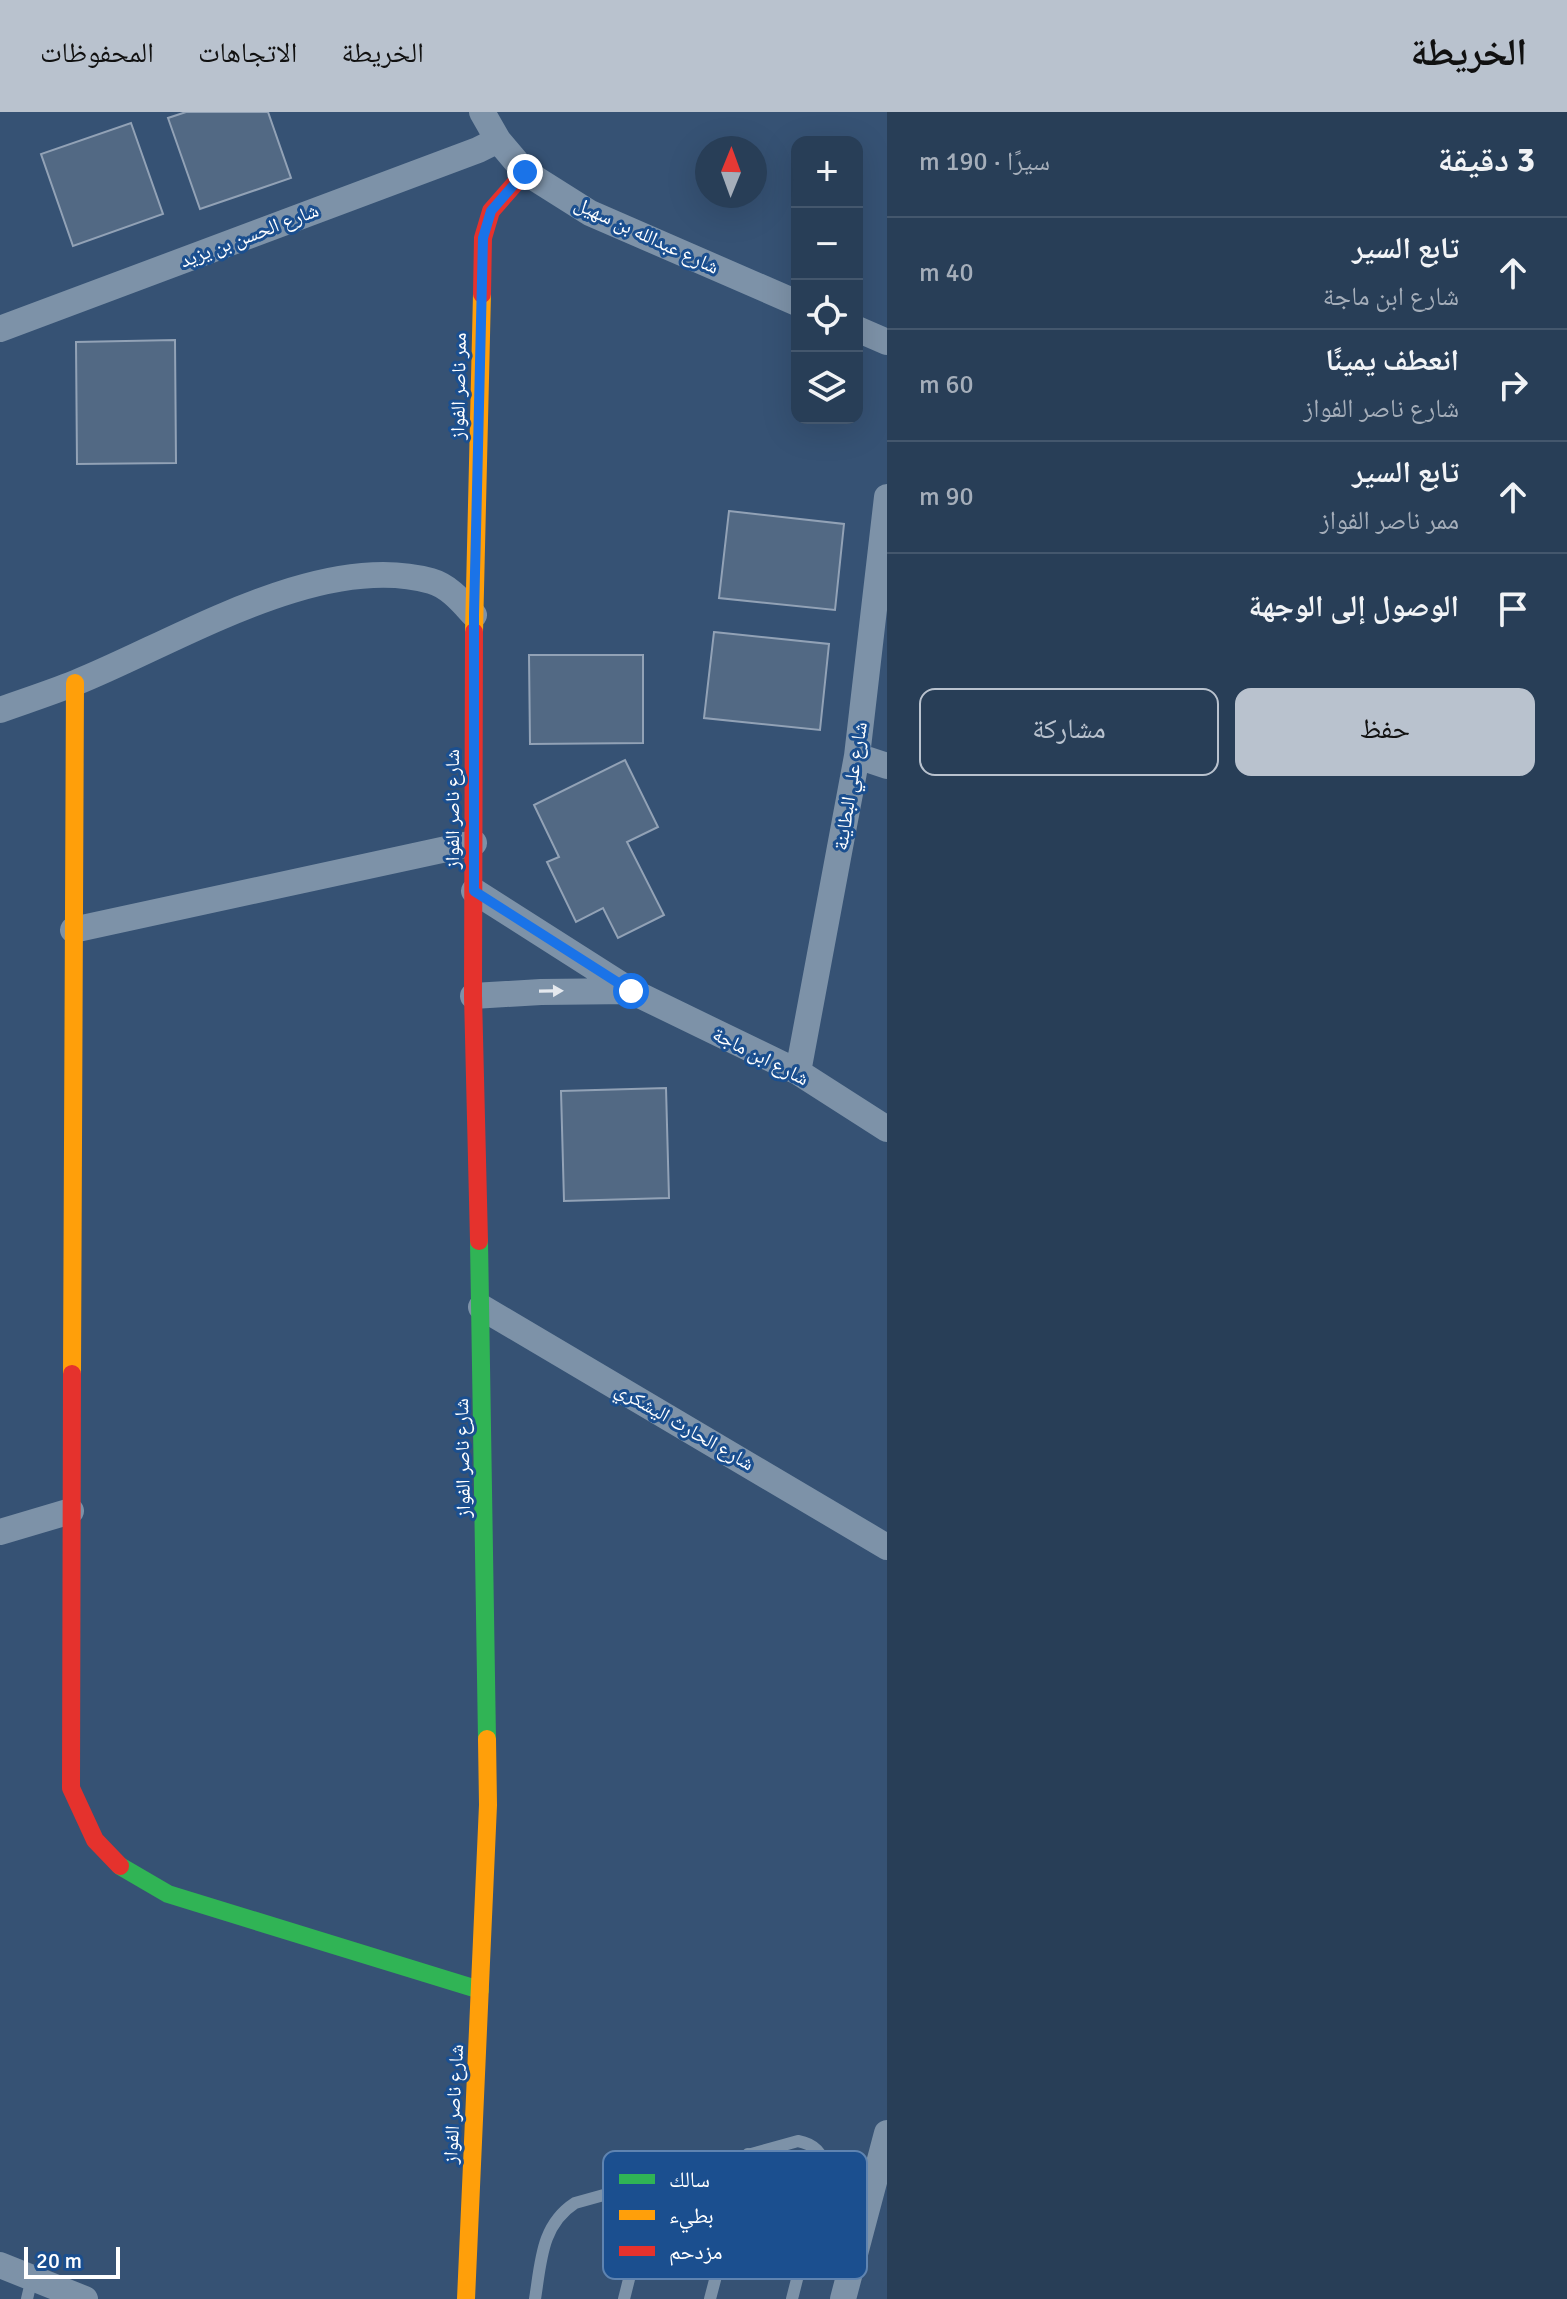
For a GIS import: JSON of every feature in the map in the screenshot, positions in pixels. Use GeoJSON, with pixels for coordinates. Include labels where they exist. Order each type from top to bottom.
{"type":"FeatureCollection","features":[{"type":"Feature","properties":{"kind":"street","name":"شارع عبدالله بن سهيل"},"geometry":{"type":"LineString","coordinates":[[482,112],[498,140],[525,172],[590,213],[791,300]]}},
{"type":"Feature","properties":{"kind":"street","name":"شارع الحسن بن يزيد"},"geometry":{"type":"LineString","coordinates":[[0,329],[498,140]]}},
{"type":"Feature","properties":{"kind":"street","name":"ممر ناصر الفواز"},"geometry":{"type":"LineString","coordinates":[[474,615],[483,238],[491,211],[525,172]]}},
{"type":"Feature","properties":{"kind":"street"},"geometry":{"type":"LineString","coordinates":[[863,332],[887,342]]}},
{"type":"Feature","properties":{"kind":"street","name":"شارع علي البطاينة"},"geometry":{"type":"LineString","coordinates":[[798,1072],[857,756],[887,497]]}},
{"type":"Feature","properties":{"kind":"street"},"geometry":{"type":"LineString","coordinates":[[0,710],[75,683],[228,613],[301,589],[347,578],[387,574],[434,582],[454,594],[474,615]]}},
{"type":"Feature","properties":{"kind":"street","name":"شارع ناصر الفواز"},"geometry":{"type":"LineString","coordinates":[[466,2299],[488,1805],[473,996],[474,615]]}},
{"type":"Feature","properties":{"kind":"street"},"geometry":{"type":"LineString","coordinates":[[75,683],[71,1788],[80,1817],[95,1843],[115,1865],[140,1882],[168,1894],[480,1990]]}},
{"type":"Feature","properties":{"kind":"street"},"geometry":{"type":"LineString","coordinates":[[857,756],[887,766]]}},
{"type":"Feature","properties":{"kind":"street"},"geometry":{"type":"LineString","coordinates":[[73,930],[474,843]]}},
{"type":"Feature","properties":{"kind":"street","name":"شارع ابن ماجة"},"geometry":{"type":"LineString","coordinates":[[474,891],[631,991],[798,1072],[887,1129]]}},
{"type":"Feature","properties":{"kind":"street","name":"شارع ابن ماجة"},"geometry":{"type":"LineString","coordinates":[[473,996],[631,991]]}},
{"type":"Feature","properties":{"kind":"street","name":"شارع الحارث اليشكري"},"geometry":{"type":"LineString","coordinates":[[481,1307],[887,1547]]}},
{"type":"Feature","properties":{"kind":"street"},"geometry":{"type":"LineString","coordinates":[[0,1532],[71,1511]]}},
{"type":"Feature","properties":{"kind":"street"},"geometry":{"type":"LineString","coordinates":[[867,2220],[883,2168],[887,2133]]}},
{"type":"Feature","properties":{"kind":"street"},"geometry":{"type":"LineString","coordinates":[[0,2265],[29,2288],[85,2299]]}},
{"type":"Feature","properties":{"kind":"street"},"geometry":{"type":"LineString","coordinates":[[843,2299],[849,2279]]}},
{"type":"Feature","properties":{"kind":"lane"},"geometry":{"type":"LineString","coordinates":[[760,2151],[798,2141],[817,2151]]}},
{"type":"Feature","properties":{"kind":"lane"},"geometry":{"type":"LineString","coordinates":[[535,2299],[546,2237],[557,2217],[575,2203],[603,2195]]}},
{"type":"Feature","properties":{"kind":"lane"},"geometry":{"type":"LineString","coordinates":[[624,2299],[629,2279]]}},
{"type":"Feature","properties":{"kind":"lane"},"geometry":{"type":"LineString","coordinates":[[710,2299],[715,2279]]}},
{"type":"Feature","properties":{"kind":"lane"},"geometry":{"type":"LineString","coordinates":[[792,2299],[797,2279]]}},
{"type":"Feature","properties":{"kind":"building"},"geometry":{"type":"Polygon","coordinates":[[[186,112],[268,112],[291,178],[200,209],[168,118],[186,112]]]}},
{"type":"Feature","properties":{"kind":"building"},"geometry":{"type":"Polygon","coordinates":[[[131,123],[163,214],[73,246],[41,154],[131,123]]]}},
{"type":"Feature","properties":{"kind":"building"},"geometry":{"type":"Polygon","coordinates":[[[175,340],[176,463],[77,464],[76,342],[175,340]]]}},
{"type":"Feature","properties":{"kind":"building"},"geometry":{"type":"Polygon","coordinates":[[[729,511],[844,524],[835,610],[719,598],[729,511]]]}},
{"type":"Feature","properties":{"kind":"building"},"geometry":{"type":"Polygon","coordinates":[[[714,632],[829,644],[820,730],[704,718],[714,632]]]}},
{"type":"Feature","properties":{"kind":"building"},"geometry":{"type":"Polygon","coordinates":[[[529,655],[643,655],[643,743],[530,744],[529,655]]]}},
{"type":"Feature","properties":{"kind":"building"},"geometry":{"type":"Polygon","coordinates":[[[625,760],[658,827],[627,842],[664,915],[618,938],[603,908],[576,922],[547,862],[559,857],[534,805],[625,760]]]}},
{"type":"Feature","properties":{"kind":"building"},"geometry":{"type":"Polygon","coordinates":[[[666,1088],[669,1198],[564,1201],[561,1091],[666,1088]]]}},
{"type":"Feature","properties":{"kind":"traffic: fast"},"geometry":{"type":"LineString","coordinates":[[479,1241],[487,1739]]}},
{"type":"Feature","properties":{"kind":"traffic: fast"},"geometry":{"type":"LineString","coordinates":[[120,1866],[168,1894],[480,1990]]}},
{"type":"Feature","properties":{"kind":"traffic: slow"},"geometry":{"type":"LineString","coordinates":[[474,632],[482,294]]}},
{"type":"Feature","properties":{"kind":"traffic: slow"},"geometry":{"type":"LineString","coordinates":[[72,1374],[75,683]]}},
{"type":"Feature","properties":{"kind":"traffic: slow"},"geometry":{"type":"LineString","coordinates":[[466,2299],[488,1805],[487,1739]]}},
{"type":"Feature","properties":{"kind":"traffic: jam"},"geometry":{"type":"LineString","coordinates":[[482,294],[483,238],[491,211],[525,172]]}},
{"type":"Feature","properties":{"kind":"traffic: jam"},"geometry":{"type":"LineString","coordinates":[[474,632],[473,996],[479,1241]]}},
{"type":"Feature","properties":{"kind":"traffic: jam"},"geometry":{"type":"LineString","coordinates":[[72,1374],[71,1788],[95,1840],[120,1866]]}},
{"type":"Feature","properties":{"kind":"route"},"geometry":{"type":"LineString","coordinates":[[525,172],[491,211],[483,238],[474,615],[474,891],[631,991]]}}]}
